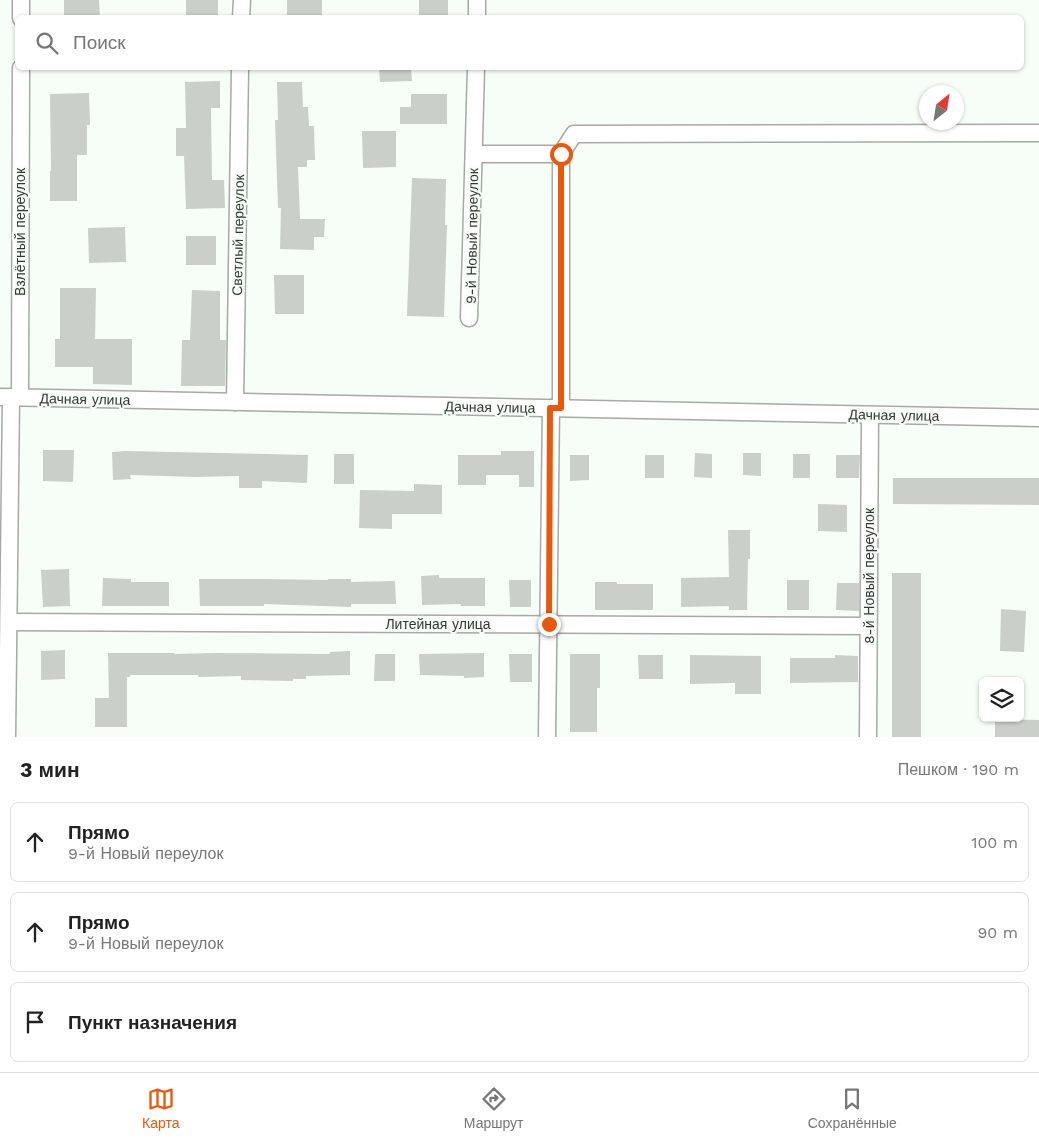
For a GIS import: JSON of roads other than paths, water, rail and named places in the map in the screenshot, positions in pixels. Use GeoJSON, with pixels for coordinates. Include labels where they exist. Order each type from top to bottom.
{"type":"FeatureCollection","features":[{"type":"Feature","properties":{"kind":"street"},"geometry":{"type":"LineString","coordinates":[[21,0],[21,15]]}},
{"type":"Feature","properties":{"kind":"street"},"geometry":{"type":"LineString","coordinates":[[241,15],[242,0]]}},
{"type":"Feature","properties":{"kind":"street"},"geometry":{"type":"LineString","coordinates":[[477,0],[477,15]]}},
{"type":"Feature","properties":{"kind":"street","name":"Взлётный переулок"},"geometry":{"type":"LineString","coordinates":[[7,737],[10,397],[21,70]]}},
{"type":"Feature","properties":{"kind":"street","name":"Светлый переулок"},"geometry":{"type":"LineString","coordinates":[[235,402],[240,70]]}},
{"type":"Feature","properties":{"kind":"street","name":"9-й Новый переулок"},"geometry":{"type":"LineString","coordinates":[[469,318],[476,70]]}},
{"type":"Feature","properties":{"kind":"street"},"geometry":{"type":"LineString","coordinates":[[547,737],[561,154],[574,134],[1039,133]]}},
{"type":"Feature","properties":{"kind":"street","name":"9-й Новый переулок"},"geometry":{"type":"LineString","coordinates":[[474,154],[561,154]]}},
{"type":"Feature","properties":{"kind":"street","name":"Дачная улица"},"geometry":{"type":"LineString","coordinates":[[10,397],[1039,418]]}},
{"type":"Feature","properties":{"kind":"street","name":"8-й Новый переулок"},"geometry":{"type":"LineString","coordinates":[[868,737],[870,415]]}},
{"type":"Feature","properties":{"kind":"street","name":"Литейная улица"},"geometry":{"type":"LineString","coordinates":[[9,622],[868,626]]}}]}
